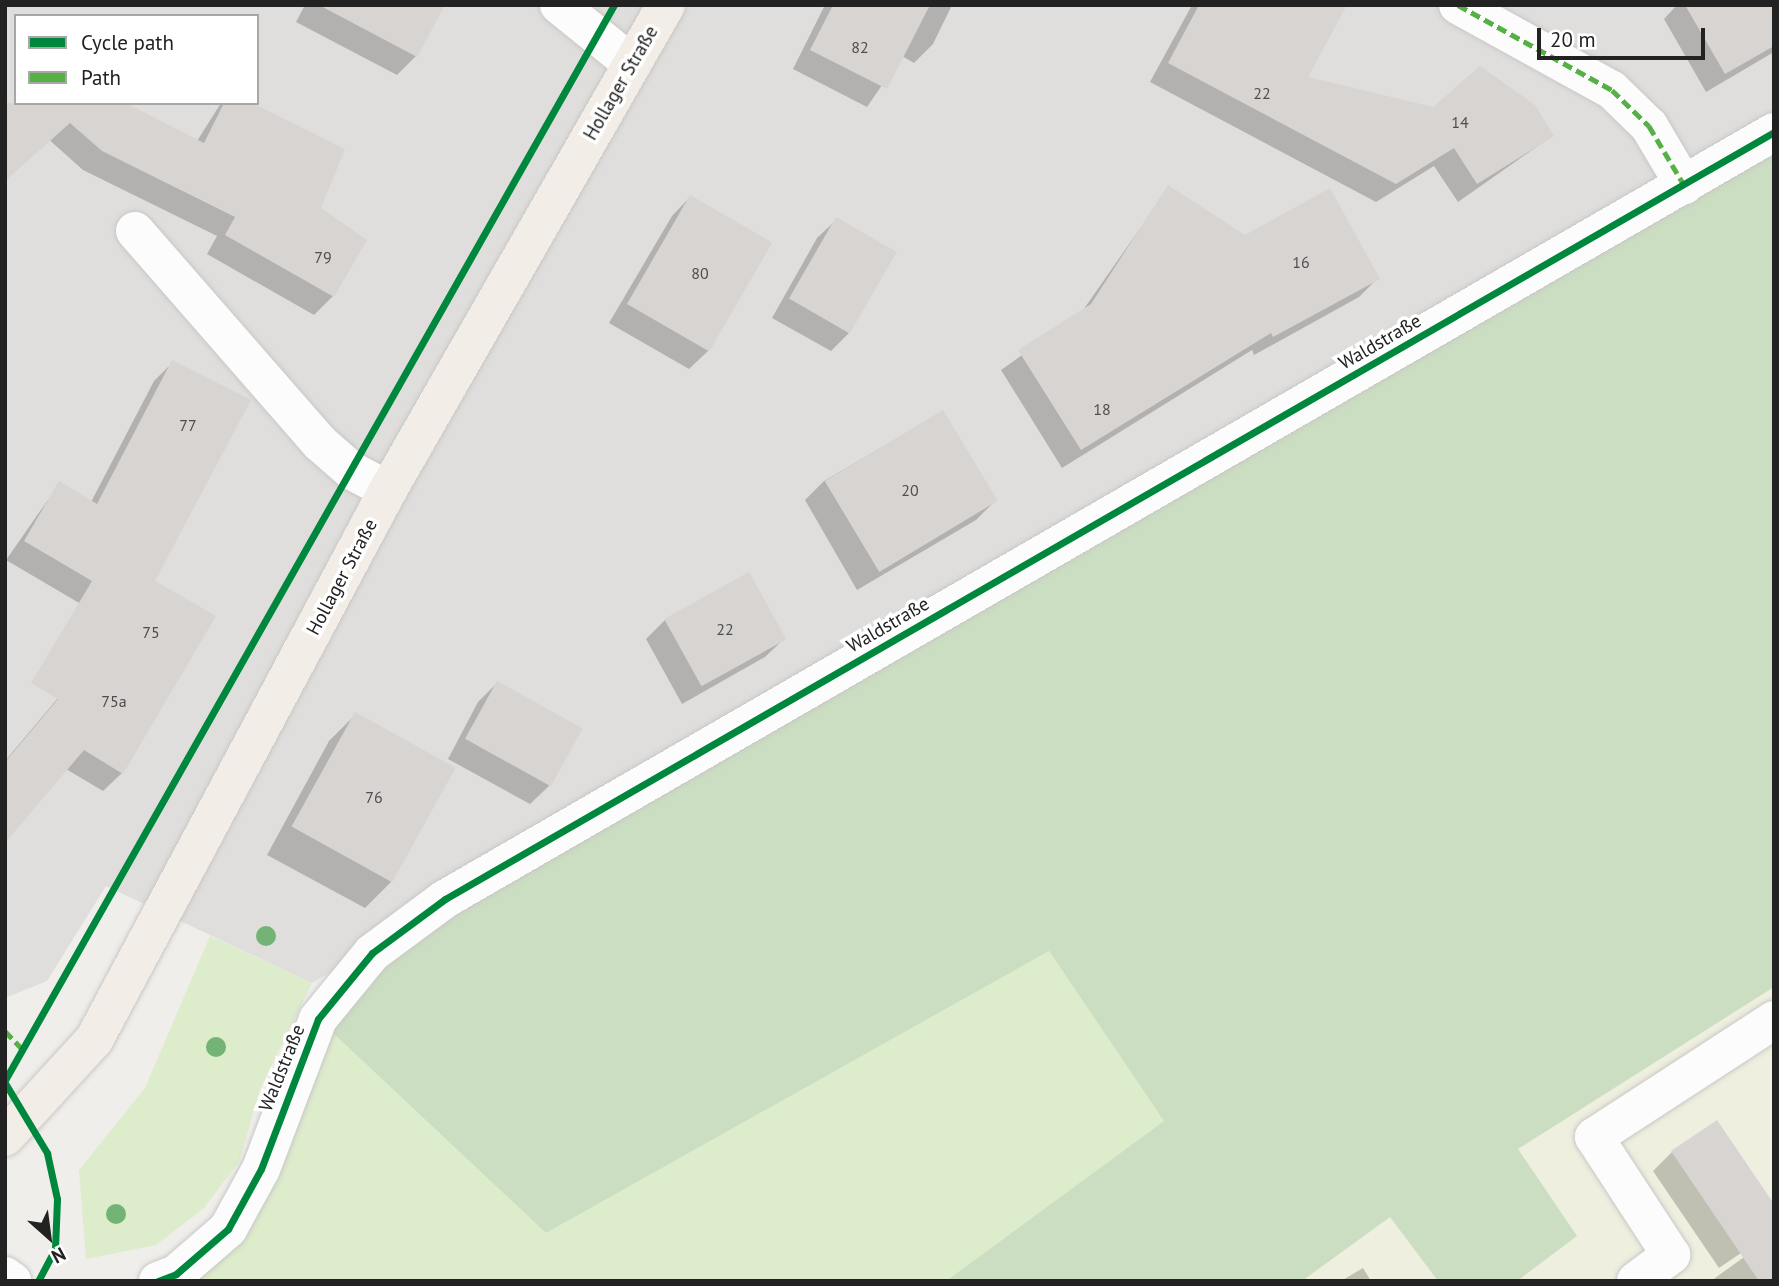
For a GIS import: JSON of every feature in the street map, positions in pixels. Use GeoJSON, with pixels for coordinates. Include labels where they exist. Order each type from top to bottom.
{"type":"FeatureCollection","features":[{"type":"Feature","properties":{"kind":"main road","name":"Hollager Straße"},"geometry":{"type":"LineString","coordinates":[[5,1137],[94,1040],[388,491],[666,5]]}},
{"type":"Feature","properties":{"kind":"street"},"geometry":{"type":"LineString","coordinates":[[559,5],[632,64]]}},
{"type":"Feature","properties":{"kind":"street"},"geometry":{"type":"LineString","coordinates":[[1458,5],[1612,90],[1649,126],[1684,185]]}},
{"type":"Feature","properties":{"kind":"street","name":"Waldstraße"},"geometry":{"type":"LineString","coordinates":[[158,1281],[176,1274],[228,1229],[261,1169],[318,1019],[372,953],[445,899],[1774,132]]}},
{"type":"Feature","properties":{"kind":"street"},"geometry":{"type":"LineString","coordinates":[[135,231],[320,443],[352,471],[388,491]]}},
{"type":"Feature","properties":{"kind":"street"},"geometry":{"type":"LineString","coordinates":[[1636,1281],[1671,1255],[1594,1137],[1774,1020]]}},
{"type":"Feature","properties":{"kind":"street"},"geometry":{"type":"LineString","coordinates":[[5,1276],[12,1281]]}},
{"type":"Feature","properties":{"kind":"shaded area"},"geometry":{"type":"Polygon","coordinates":[[[5,5],[1774,5],[1774,132],[312,983],[106,886],[47,981],[5,998],[5,5]]]}},
{"type":"Feature","properties":{"kind":"green space"},"geometry":{"type":"Polygon","coordinates":[[[1774,131],[1774,987],[1518,1149],[1577,1236],[1517,1281],[1438,1281],[1390,1217],[1302,1281],[946,1281],[1164,1121],[1049,951],[546,1233],[318,1019],[372,953],[1774,131]]]}},
{"type":"Feature","properties":{"kind":"green space"},"geometry":{"type":"Polygon","coordinates":[[[210,936],[312,983],[261,1087],[239,1162],[203,1209],[156,1245],[86,1259],[79,1170],[145,1088],[210,936]]]}},
{"type":"Feature","properties":{"kind":"green space"},"geometry":{"type":"Polygon","coordinates":[[[1049,951],[1164,1121],[946,1281],[158,1281],[228,1229],[318,1019],[546,1233],[1049,951]]]}},
{"type":"Feature","properties":{"kind":"green space"},"geometry":{"type":"Polygon","coordinates":[[[1774,987],[1774,1281],[1517,1281],[1577,1236],[1518,1149],[1774,987]]]}},
{"type":"Feature","properties":{"kind":"green space"},"geometry":{"type":"Polygon","coordinates":[[[1390,1217],[1438,1281],[1302,1281],[1390,1217]]]}},
{"type":"Feature","properties":{"kind":"building"},"geometry":{"type":"Polygon","coordinates":[[[319,5],[445,5],[417,57],[319,5]]]}},
{"type":"Feature","properties":{"kind":"building"},"geometry":{"type":"Polygon","coordinates":[[[833,5],[930,5],[887,89],[810,50],[833,5]]]}},
{"type":"Feature","properties":{"kind":"building"},"geometry":{"type":"Polygon","coordinates":[[[1199,5],[1347,5],[1308,77],[1433,107],[1480,66],[1535,105],[1554,136],[1477,184],[1454,148],[1396,184],[1168,63],[1199,5]]]}},
{"type":"Feature","properties":{"kind":"building"},"geometry":{"type":"Polygon","coordinates":[[[1685,5],[1774,5],[1774,46],[1725,74],[1685,5]]]}},
{"type":"Feature","properties":{"kind":"building"},"geometry":{"type":"Polygon","coordinates":[[[5,103],[130,105],[204,143],[223,105],[256,105],[345,149],[321,208],[367,240],[334,297],[225,235],[235,217],[102,151],[70,123],[5,181],[5,103]]]}},
{"type":"Feature","properties":{"kind":"building"},"geometry":{"type":"Polygon","coordinates":[[[1168,185],[1245,235],[1330,188],[1380,279],[1273,337],[1271,333],[1081,450],[1018,350],[1091,304],[1168,185]]]}},
{"type":"Feature","properties":{"kind":"building"},"geometry":{"type":"Polygon","coordinates":[[[690,195],[772,242],[709,352],[627,304],[690,195]]]}},
{"type":"Feature","properties":{"kind":"building"},"geometry":{"type":"Polygon","coordinates":[[[836,217],[897,252],[850,333],[789,298],[836,217]]]}},
{"type":"Feature","properties":{"kind":"building"},"geometry":{"type":"Polygon","coordinates":[[[172,360],[251,400],[155,581],[216,616],[123,774],[84,750],[5,843],[5,762],[58,699],[31,683],[92,581],[24,541],[59,481],[97,504],[172,360]]]}},
{"type":"Feature","properties":{"kind":"building"},"geometry":{"type":"Polygon","coordinates":[[[943,410],[998,501],[879,572],[825,481],[943,410]]]}},
{"type":"Feature","properties":{"kind":"building"},"geometry":{"type":"Polygon","coordinates":[[[749,572],[786,639],[701,686],[664,619],[749,572]]]}},
{"type":"Feature","properties":{"kind":"building"},"geometry":{"type":"Polygon","coordinates":[[[497,681],[583,729],[551,786],[465,739],[497,681]]]}},
{"type":"Feature","properties":{"kind":"building"},"geometry":{"type":"Polygon","coordinates":[[[355,712],[456,768],[392,882],[291,827],[355,712]]]}},
{"type":"Feature","properties":{"kind":"building"},"geometry":{"type":"Polygon","coordinates":[[[1717,1120],[1774,1204],[1774,1281],[1759,1281],[1671,1151],[1717,1120]]]}},
{"type":"Feature","properties":{"kind":"marked path"},"geometry":{"type":"LineString","coordinates":[[1458,5],[1612,90],[1649,126],[1684,185]]}},
{"type":"Feature","properties":{"kind":"marked path"},"geometry":{"type":"LineString","coordinates":[[5,1031],[24,1051]]}},
{"type":"Feature","properties":{"kind":"cycle path"},"geometry":{"type":"LineString","coordinates":[[5,1080],[614,5]]}},
{"type":"Feature","properties":{"kind":"cycle path"},"geometry":{"type":"LineString","coordinates":[[158,1281],[176,1274],[228,1229],[261,1169],[318,1019],[372,953],[445,899],[1774,132]]}},
{"type":"Feature","properties":{"kind":"cycle path"},"geometry":{"type":"LineString","coordinates":[[5,1083],[47,1153],[57,1199],[55,1249],[38,1281]]}}]}
